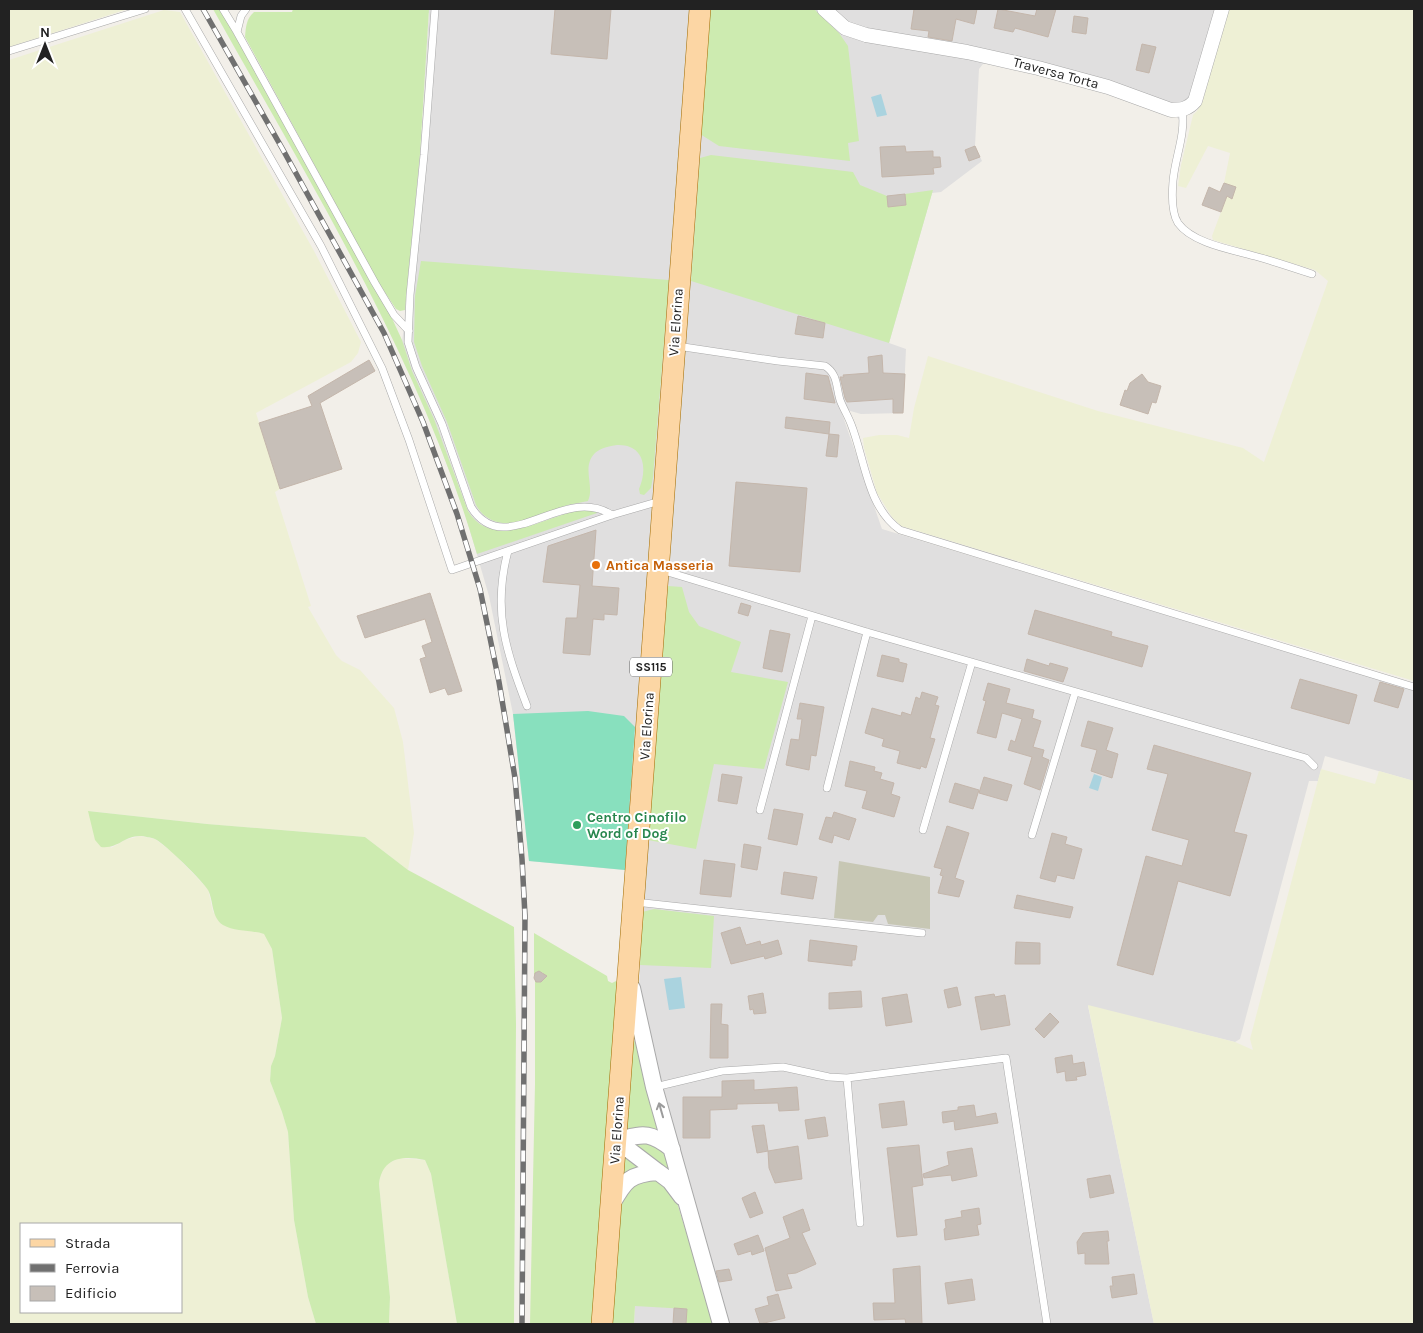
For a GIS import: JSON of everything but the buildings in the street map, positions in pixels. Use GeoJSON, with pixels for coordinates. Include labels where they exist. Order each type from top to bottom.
{"type":"FeatureCollection","features":[{"type":"Feature","properties":{"kind":"main road","name":"Via Elorina"},"geometry":{"type":"LineString","coordinates":[[602,1324],[700,9]]}},
{"type":"Feature","properties":{"kind":"street","name":"Traversa Torta"},"geometry":{"type":"LineString","coordinates":[[824,9],[845,28],[866,35],[967,52],[1029,66],[1108,87],[1171,110],[1182,110]]}},
{"type":"Feature","properties":{"kind":"street"},"geometry":{"type":"LineString","coordinates":[[1182,110],[1191,106],[1195,101],[1222,9]]}},
{"type":"Feature","properties":{"kind":"street"},"geometry":{"type":"LineString","coordinates":[[628,974],[654,1087],[722,1324]]}},
{"type":"Feature","properties":{"kind":"street"},"geometry":{"type":"LineString","coordinates":[[616,1140],[644,1134],[654,1137],[672,1149]]}},
{"type":"Feature","properties":{"kind":"street"},"geometry":{"type":"LineString","coordinates":[[616,1140],[670,1181],[688,1208]]}},
{"type":"Feature","properties":{"kind":"street"},"geometry":{"type":"LineString","coordinates":[[611,1206],[622,1185],[643,1173],[658,1172]]}},
{"type":"Feature","properties":{"kind":"lane"},"geometry":{"type":"LineString","coordinates":[[9,51],[145,9]]}},
{"type":"Feature","properties":{"kind":"lane"},"geometry":{"type":"LineString","coordinates":[[185,9],[321,246],[382,368],[409,440],[452,570],[612,515],[663,500]]}},
{"type":"Feature","properties":{"kind":"lane"},"geometry":{"type":"LineString","coordinates":[[223,9],[238,32],[394,315],[409,331]]}},
{"type":"Feature","properties":{"kind":"lane"},"geometry":{"type":"LineString","coordinates":[[238,32],[241,16],[246,9]]}},
{"type":"Feature","properties":{"kind":"lane"},"geometry":{"type":"LineString","coordinates":[[434,9],[424,155],[410,295],[408,342],[416,367],[442,424],[471,507],[478,518],[488,524],[502,528],[516,526],[578,506],[593,506],[603,509],[612,515]]}},
{"type":"Feature","properties":{"kind":"lane"},"geometry":{"type":"LineString","coordinates":[[1182,110],[1184,126],[1174,166],[1173,184],[1174,211],[1178,222],[1190,234],[1213,245],[1312,274]]}},
{"type":"Feature","properties":{"kind":"lane"},"geometry":{"type":"LineString","coordinates":[[674,345],[778,361],[825,366],[831,370],[835,376],[841,400],[851,424],[876,502],[882,514],[900,530],[1414,687]]}},
{"type":"Feature","properties":{"kind":"lane"},"geometry":{"type":"LineString","coordinates":[[508,552],[502,574],[500,608],[509,658],[526,706]]}},
{"type":"Feature","properties":{"kind":"lane"},"geometry":{"type":"LineString","coordinates":[[658,570],[1074,693],[1306,758],[1314,766]]}},
{"type":"Feature","properties":{"kind":"lane"},"geometry":{"type":"LineString","coordinates":[[760,810],[812,616]]}},
{"type":"Feature","properties":{"kind":"lane"},"geometry":{"type":"LineString","coordinates":[[827,788],[867,632]]}},
{"type":"Feature","properties":{"kind":"lane"},"geometry":{"type":"LineString","coordinates":[[923,830],[972,662]]}},
{"type":"Feature","properties":{"kind":"lane"},"geometry":{"type":"LineString","coordinates":[[1032,835],[1074,693]]}},
{"type":"Feature","properties":{"kind":"lane"},"geometry":{"type":"LineString","coordinates":[[634,902],[922,933]]}},
{"type":"Feature","properties":{"kind":"lane"},"geometry":{"type":"LineString","coordinates":[[654,1087],[722,1071],[783,1067],[829,1077],[847,1078],[1006,1058],[1047,1324]]}},
{"type":"Feature","properties":{"kind":"lane"},"geometry":{"type":"LineString","coordinates":[[847,1078],[860,1223]]}},
{"type":"Feature","properties":{"kind":"shaded area"},"geometry":{"type":"Polygon","coordinates":[[[9,9],[128,9],[9,47],[9,9]]]}},
{"type":"Feature","properties":{"kind":"shaded area"},"geometry":{"type":"Polygon","coordinates":[[[355,9],[1216,9],[1189,102],[1179,120],[1176,116],[1129,99],[988,62],[983,64],[979,69],[975,146],[982,161],[941,192],[932,193],[889,343],[906,349],[903,413],[861,414],[840,408],[882,529],[1414,690],[1414,781],[1325,756],[1318,781],[1309,781],[1240,1039],[1235,1042],[1088,1006],[1154,1324],[634,1324],[635,1306],[688,1235],[675,1196],[637,1044],[645,872],[529,861],[513,714],[489,596],[464,510],[430,419],[401,355],[420,154],[429,13],[355,9]]]}},
{"type":"Feature","properties":{"kind":"shaded area"},"geometry":{"type":"Polygon","coordinates":[[[1228,9],[1414,9],[1414,681],[901,526],[892,517],[877,493],[864,448],[863,438],[879,435],[897,435],[909,438],[914,408],[928,356],[1098,411],[1243,448],[1264,462],[1328,281],[1315,270],[1213,240],[1212,236],[1227,196],[1232,198],[1236,188],[1224,183],[1230,153],[1208,146],[1186,188],[1178,186],[1193,115],[1202,103],[1228,9]]]}},
{"type":"Feature","properties":{"kind":"shaded area"},"geometry":{"type":"Polygon","coordinates":[[[164,10],[180,12],[314,251],[361,342],[358,353],[351,362],[256,413],[280,489],[275,492],[311,606],[308,607],[336,655],[342,661],[360,670],[394,708],[403,742],[414,833],[408,870],[365,837],[207,824],[89,811],[111,848],[125,840],[140,836],[155,839],[172,852],[208,889],[213,912],[233,928],[254,930],[265,934],[272,949],[282,1018],[275,1056],[271,1066],[270,1081],[288,1132],[294,1220],[308,1297],[316,1324],[9,1324],[9,60],[164,10]]]}},
{"type":"Feature","properties":{"kind":"shaded area"},"geometry":{"type":"Polygon","coordinates":[[[1321,769],[1375,784],[1379,771],[1414,781],[1414,1324],[1154,1324],[1088,1005],[1235,1042],[1253,1050],[1250,1039],[1321,769]]]}},
{"type":"Feature","properties":{"kind":"shaded area"},"geometry":{"type":"Polygon","coordinates":[[[839,861],[930,877],[930,929],[888,924],[885,915],[878,915],[873,922],[834,918],[839,861]]]}},
{"type":"Feature","properties":{"kind":"shaded area"},"geometry":{"type":"Polygon","coordinates":[[[399,1158],[425,1160],[431,1174],[457,1324],[389,1324],[390,1297],[379,1184],[380,1173],[387,1164],[399,1158]]]}},
{"type":"Feature","properties":{"kind":"green space"},"geometry":{"type":"Polygon","coordinates":[[[213,9],[220,9],[390,314],[402,340],[412,371],[434,419],[468,511],[478,523],[490,529],[504,530],[533,525],[577,510],[595,510],[597,513],[477,554],[453,482],[425,411],[394,342],[325,207],[213,9]]]}},
{"type":"Feature","properties":{"kind":"green space"},"geometry":{"type":"Polygon","coordinates":[[[293,9],[429,9],[420,154],[405,310],[400,311],[396,309],[378,282],[245,37],[248,20],[254,12],[292,12],[293,9]]]}},
{"type":"Feature","properties":{"kind":"green space"},"geometry":{"type":"Polygon","coordinates":[[[710,9],[814,9],[839,33],[848,46],[859,141],[848,143],[850,161],[719,146],[700,134],[710,9]]]}},
{"type":"Feature","properties":{"kind":"green space"},"geometry":{"type":"Polygon","coordinates":[[[711,155],[853,172],[860,185],[887,196],[889,207],[906,205],[905,194],[933,190],[889,343],[691,281],[700,158],[711,155]]]}},
{"type":"Feature","properties":{"kind":"green space"},"geometry":{"type":"Polygon","coordinates":[[[421,261],[669,280],[653,477],[651,488],[644,495],[640,494],[639,489],[643,473],[642,459],[633,448],[617,445],[600,450],[591,458],[588,470],[590,495],[588,501],[568,505],[516,523],[498,522],[488,518],[479,510],[447,422],[422,366],[414,342],[415,296],[421,261]]]}},
{"type":"Feature","properties":{"kind":"green space"},"geometry":{"type":"Polygon","coordinates":[[[668,586],[682,587],[689,612],[699,626],[741,642],[731,672],[788,682],[764,769],[714,764],[696,849],[648,840],[668,586]]]}},
{"type":"Feature","properties":{"kind":"green space","name":"Centro Cinofilo Word of Dog"},"geometry":{"type":"Polygon","coordinates":[[[588,711],[624,716],[635,727],[625,870],[529,861],[513,714],[588,711]]]}},
{"type":"Feature","properties":{"kind":"green space"},"geometry":{"type":"Polygon","coordinates":[[[88,811],[207,824],[365,837],[408,870],[514,927],[516,1024],[514,1324],[457,1324],[431,1174],[425,1160],[409,1158],[394,1160],[389,1164],[381,1175],[379,1184],[390,1297],[389,1324],[316,1324],[308,1297],[294,1220],[288,1132],[270,1081],[271,1066],[275,1056],[282,1018],[272,949],[264,934],[233,929],[219,922],[205,885],[175,855],[155,839],[142,836],[134,837],[112,846],[101,847],[95,840],[88,811]]]}},
{"type":"Feature","properties":{"kind":"green space"},"geometry":{"type":"Polygon","coordinates":[[[654,909],[714,916],[711,968],[640,965],[642,912],[654,909]]]}},
{"type":"Feature","properties":{"kind":"green space"},"geometry":{"type":"Polygon","coordinates":[[[534,933],[607,976],[608,981],[612,983],[616,981],[618,984],[593,1324],[530,1324],[535,1084],[535,980],[539,982],[543,980],[544,976],[542,972],[537,972],[534,975],[534,933]]]}},
{"type":"Feature","properties":{"kind":"green space"},"geometry":{"type":"Polygon","coordinates":[[[635,1041],[661,1130],[658,1132],[626,1132],[632,1042],[635,1041]]]}},
{"type":"Feature","properties":{"kind":"green space"},"geometry":{"type":"Polygon","coordinates":[[[639,1140],[664,1149],[673,1173],[632,1147],[633,1142],[639,1140]]]}},
{"type":"Feature","properties":{"kind":"green space"},"geometry":{"type":"Polygon","coordinates":[[[626,1154],[641,1168],[623,1172],[623,1156],[626,1154]]]}},
{"type":"Feature","properties":{"kind":"green space"},"geometry":{"type":"Polygon","coordinates":[[[654,1179],[661,1182],[675,1196],[711,1313],[712,1324],[686,1324],[687,1309],[635,1306],[634,1324],[608,1324],[616,1211],[632,1184],[654,1179]]]}},
{"type":"Feature","properties":{"kind":"water"},"geometry":{"type":"Polygon","coordinates":[[[881,94],[887,115],[877,117],[871,97],[881,94]]]}},
{"type":"Feature","properties":{"kind":"water"},"geometry":{"type":"Polygon","coordinates":[[[1094,774],[1102,777],[1098,791],[1089,788],[1094,774]]]}},
{"type":"Feature","properties":{"kind":"water"},"geometry":{"type":"Polygon","coordinates":[[[681,977],[685,1008],[669,1010],[664,979],[681,977]]]}},
{"type":"Feature","properties":{"kind":"railway"},"geometry":{"type":"LineString","coordinates":[[203,9],[384,333],[423,422],[457,514],[480,589],[499,682],[515,778],[522,859],[525,916],[522,1324]]}},
{"type":"Feature","properties":{"kind":"place","name":"Antica Masseria"},"geometry":{"type":"Point","coordinates":[596,565]}},
{"type":"Feature","properties":{"kind":"place","name":"Centro Cinofilo Word of Dog"},"geometry":{"type":"Point","coordinates":[577,825]}}]}
